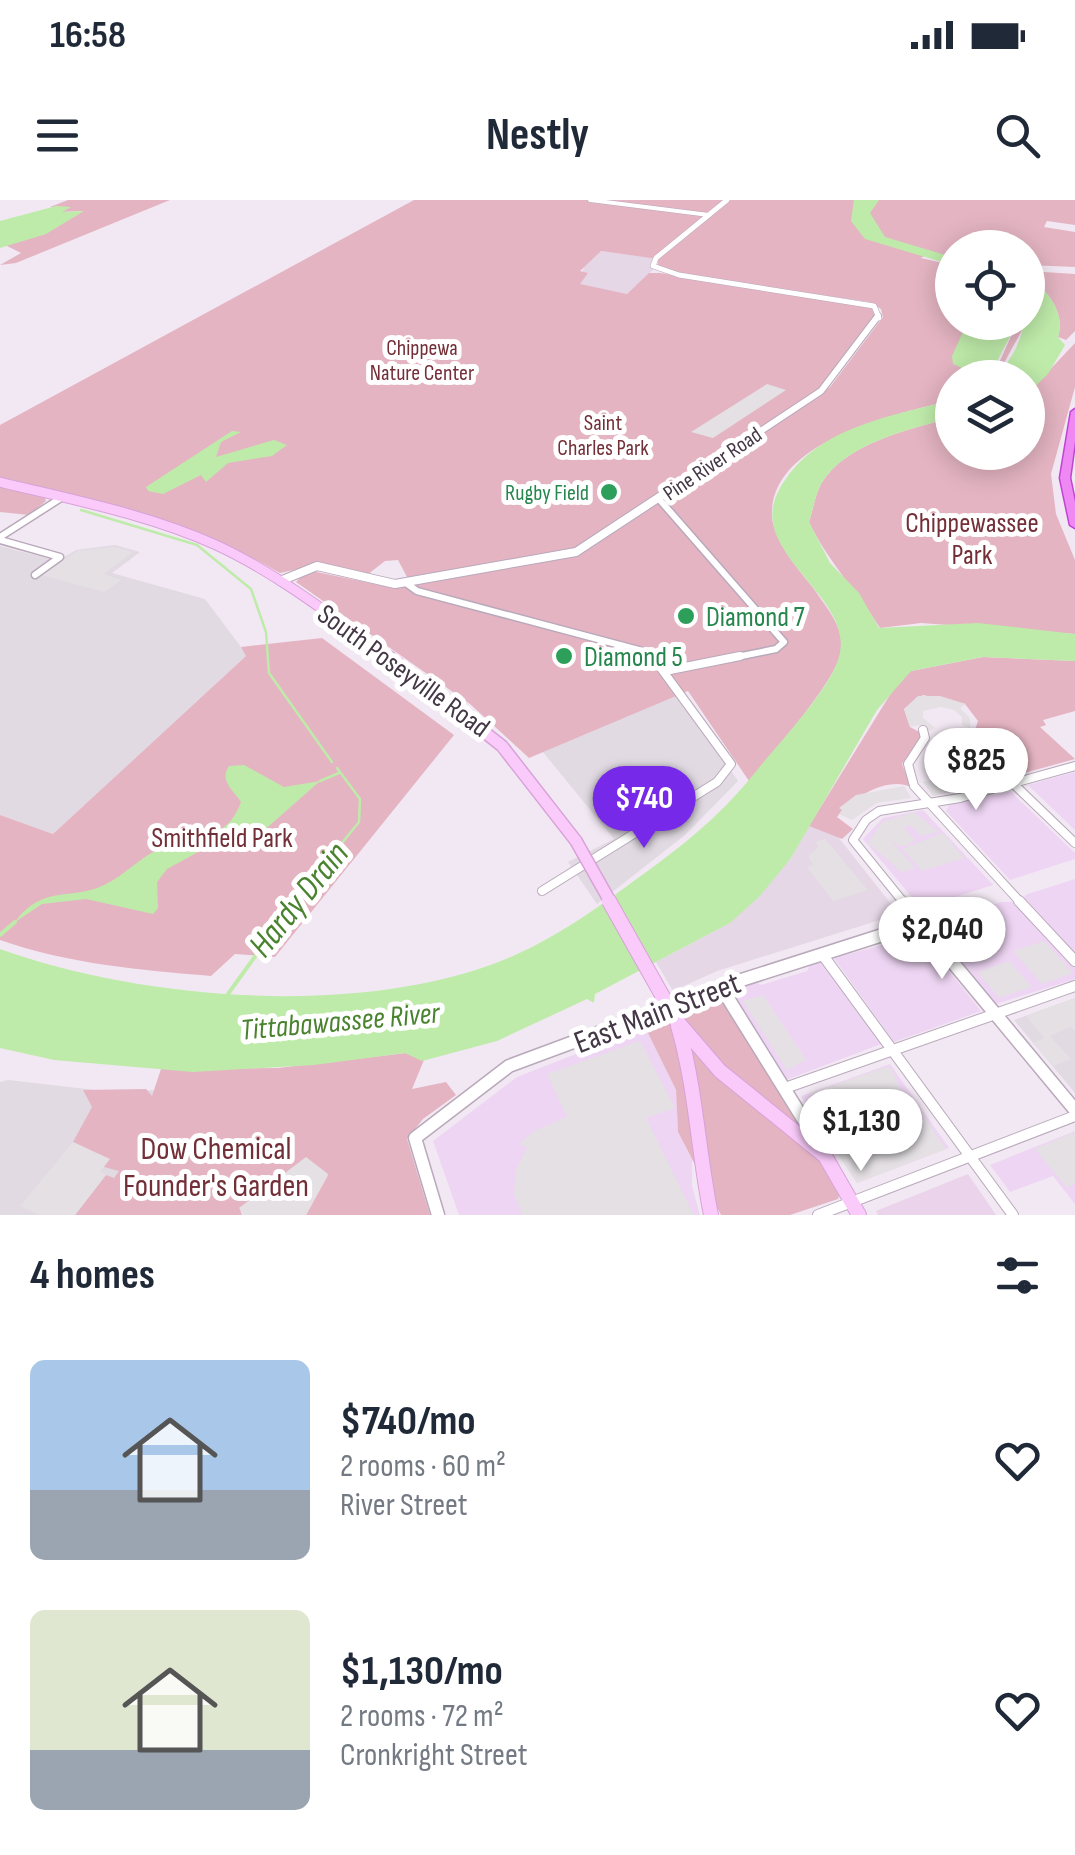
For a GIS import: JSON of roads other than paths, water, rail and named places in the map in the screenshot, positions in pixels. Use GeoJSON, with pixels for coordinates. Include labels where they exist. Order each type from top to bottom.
{"type":"FeatureCollection","features":[{"type":"Feature","properties":{"kind":"highway"},"geometry":{"type":"LineString","coordinates":[[1075,412],[1064,469],[1075,525]]}},
{"type":"Feature","properties":{"kind":"highway"},"geometry":{"type":"LineString","coordinates":[[1075,451],[1075,496]]}},
{"type":"Feature","properties":{"kind":"main road","name":"South Poseyville Road"},"geometry":{"type":"LineString","coordinates":[[0,482],[188,533],[280,581],[494,734],[547,794],[676,1020]]}},
{"type":"Feature","properties":{"kind":"main road"},"geometry":{"type":"LineString","coordinates":[[676,1020],[720,1071],[826,1156],[855,1209]]}},
{"type":"Feature","properties":{"kind":"main road"},"geometry":{"type":"LineString","coordinates":[[676,1020],[694,1082],[699,1162],[711,1215]]}},
{"type":"Feature","properties":{"kind":"street"},"geometry":{"type":"LineString","coordinates":[[590,200],[708,214]]}},
{"type":"Feature","properties":{"kind":"street"},"geometry":{"type":"LineString","coordinates":[[652,264],[726,200]]}},
{"type":"Feature","properties":{"kind":"street","name":"Pine River Road"},"geometry":{"type":"LineString","coordinates":[[280,581],[317,566],[384,583],[406,583],[576,552],[825,388],[880,314],[874,306],[858,300],[671,274],[652,264]]}},
{"type":"Feature","properties":{"kind":"street"},"geometry":{"type":"LineString","coordinates":[[0,538],[61,498]]}},
{"type":"Feature","properties":{"kind":"street"},"geometry":{"type":"LineString","coordinates":[[658,499],[784,642],[776,650],[665,671]]}},
{"type":"Feature","properties":{"kind":"street"},"geometry":{"type":"LineString","coordinates":[[0,538],[60,557],[36,575]]}},
{"type":"Feature","properties":{"kind":"street"},"geometry":{"type":"LineString","coordinates":[[406,583],[416,591],[646,651],[665,671],[731,764],[717,782],[542,891]]}},
{"type":"Feature","properties":{"kind":"street"},"geometry":{"type":"LineString","coordinates":[[924,730],[925,738],[910,757],[908,776],[928,804],[1075,961]]}},
{"type":"Feature","properties":{"kind":"street"},"geometry":{"type":"LineString","coordinates":[[969,733],[971,743],[1075,843]]}},
{"type":"Feature","properties":{"kind":"street"},"geometry":{"type":"LineString","coordinates":[[818,1215],[855,1209],[1075,1113],[853,840],[859,828],[879,811],[928,804],[1075,766]]}},
{"type":"Feature","properties":{"kind":"street","name":"East Main Street"},"geometry":{"type":"LineString","coordinates":[[438,1215],[415,1138],[509,1066],[721,987],[920,923]]}},
{"type":"Feature","properties":{"kind":"street"},"geometry":{"type":"LineString","coordinates":[[822,954],[1014,1215]]}},
{"type":"Feature","properties":{"kind":"street"},"geometry":{"type":"LineString","coordinates":[[785,1088],[1075,986]]}},
{"type":"Feature","properties":{"kind":"street"},"geometry":{"type":"LineString","coordinates":[[721,987],[826,1156]]}},
{"type":"Feature","properties":{"kind":"water"},"geometry":{"type":"Polygon","coordinates":[[[854,200],[879,200],[870,213],[885,237],[935,252],[935,260],[865,239],[851,221],[854,200]]]}},
{"type":"Feature","properties":{"kind":"water"},"geometry":{"type":"Polygon","coordinates":[[[56,206],[71,207],[62,212],[84,211],[46,234],[0,248],[0,221],[56,206]]]}},
{"type":"Feature","properties":{"kind":"water"},"geometry":{"type":"Polygon","coordinates":[[[1045,292],[1057,311],[1058,337],[1065,345],[1045,377],[1045,360],[1008,360],[1018,343],[1045,340],[1045,292]]]}},
{"type":"Feature","properties":{"kind":"water"},"geometry":{"type":"Polygon","coordinates":[[[959,340],[1008,340],[998,360],[952,360],[959,340]]]}},
{"type":"Feature","properties":{"kind":"water","name":"Tittabawassee River"},"geometry":{"type":"Polygon","coordinates":[[[935,404],[935,422],[862,448],[832,470],[819,488],[809,522],[830,563],[859,593],[879,628],[978,623],[1075,634],[1075,661],[983,657],[911,671],[877,710],[791,858],[760,896],[730,923],[595,994],[594,1003],[587,999],[497,1041],[422,1061],[405,1053],[314,1065],[193,1072],[54,1060],[0,1048],[0,949],[58,967],[188,991],[326,995],[392,989],[456,976],[513,956],[586,915],[668,856],[722,810],[802,716],[833,672],[840,638],[833,616],[789,556],[777,536],[772,515],[778,492],[811,453],[831,439],[878,419],[935,404]]]}},
{"type":"Feature","properties":{"kind":"water"},"geometry":{"type":"Polygon","coordinates":[[[232,431],[241,432],[221,442],[216,457],[274,440],[287,445],[272,456],[228,463],[206,482],[201,475],[163,494],[148,491],[146,487],[232,431]]]}},
{"type":"Feature","properties":{"kind":"water"},"geometry":{"type":"Polygon","coordinates":[[[244,765],[284,787],[320,781],[261,833],[200,851],[167,869],[157,882],[158,908],[153,914],[86,899],[42,904],[15,922],[37,902],[93,889],[159,849],[217,832],[234,816],[241,802],[228,785],[226,771],[229,766],[244,765]]]}},
{"type":"Feature","properties":{"kind":"waterway","name":"Hardy Drain"},"geometry":{"type":"LineString","coordinates":[[81,510],[197,545],[251,589],[266,632],[269,673],[332,762]]}},
{"type":"Feature","properties":{"kind":"waterway","name":"Hardy Drain"},"geometry":{"type":"LineString","coordinates":[[293,903],[359,822],[360,799],[337,768]]}},
{"type":"Feature","properties":{"kind":"waterway"},"geometry":{"type":"LineString","coordinates":[[320,781],[339,773]]}},
{"type":"Feature","properties":{"kind":"waterway","name":"Hardy Drain"},"geometry":{"type":"LineString","coordinates":[[228,994],[295,901]]}},
{"type":"Feature","properties":{"kind":"waterway"},"geometry":{"type":"LineString","coordinates":[[0,935],[15,922]]}},
{"type":"Feature","properties":{"kind":"place","name":"Rugby Field"},"geometry":{"type":"Point","coordinates":[609,492]}},
{"type":"Feature","properties":{"kind":"place","name":"Diamond 7"},"geometry":{"type":"Point","coordinates":[686,616]}},
{"type":"Feature","properties":{"kind":"place","name":"Diamond 5"},"geometry":{"type":"Point","coordinates":[564,656]}},
{"type":"Feature","properties":{"kind":"park label","name":"Chippewa Nature Center"},"geometry":{"type":"Point","coordinates":[422,360]}},
{"type":"Feature","properties":{"kind":"park label","name":"Saint Charles Park"},"geometry":{"type":"Point","coordinates":[603,434]}},
{"type":"Feature","properties":{"kind":"park label","name":"Chippewassee Park"},"geometry":{"type":"Point","coordinates":[972,538]}},
{"type":"Feature","properties":{"kind":"park label","name":"Smithfield Park"},"geometry":{"type":"Point","coordinates":[222,837]}},
{"type":"Feature","properties":{"kind":"park label","name":"Dow Chemical Founder's Garden"},"geometry":{"type":"Point","coordinates":[216,1166]}}]}
